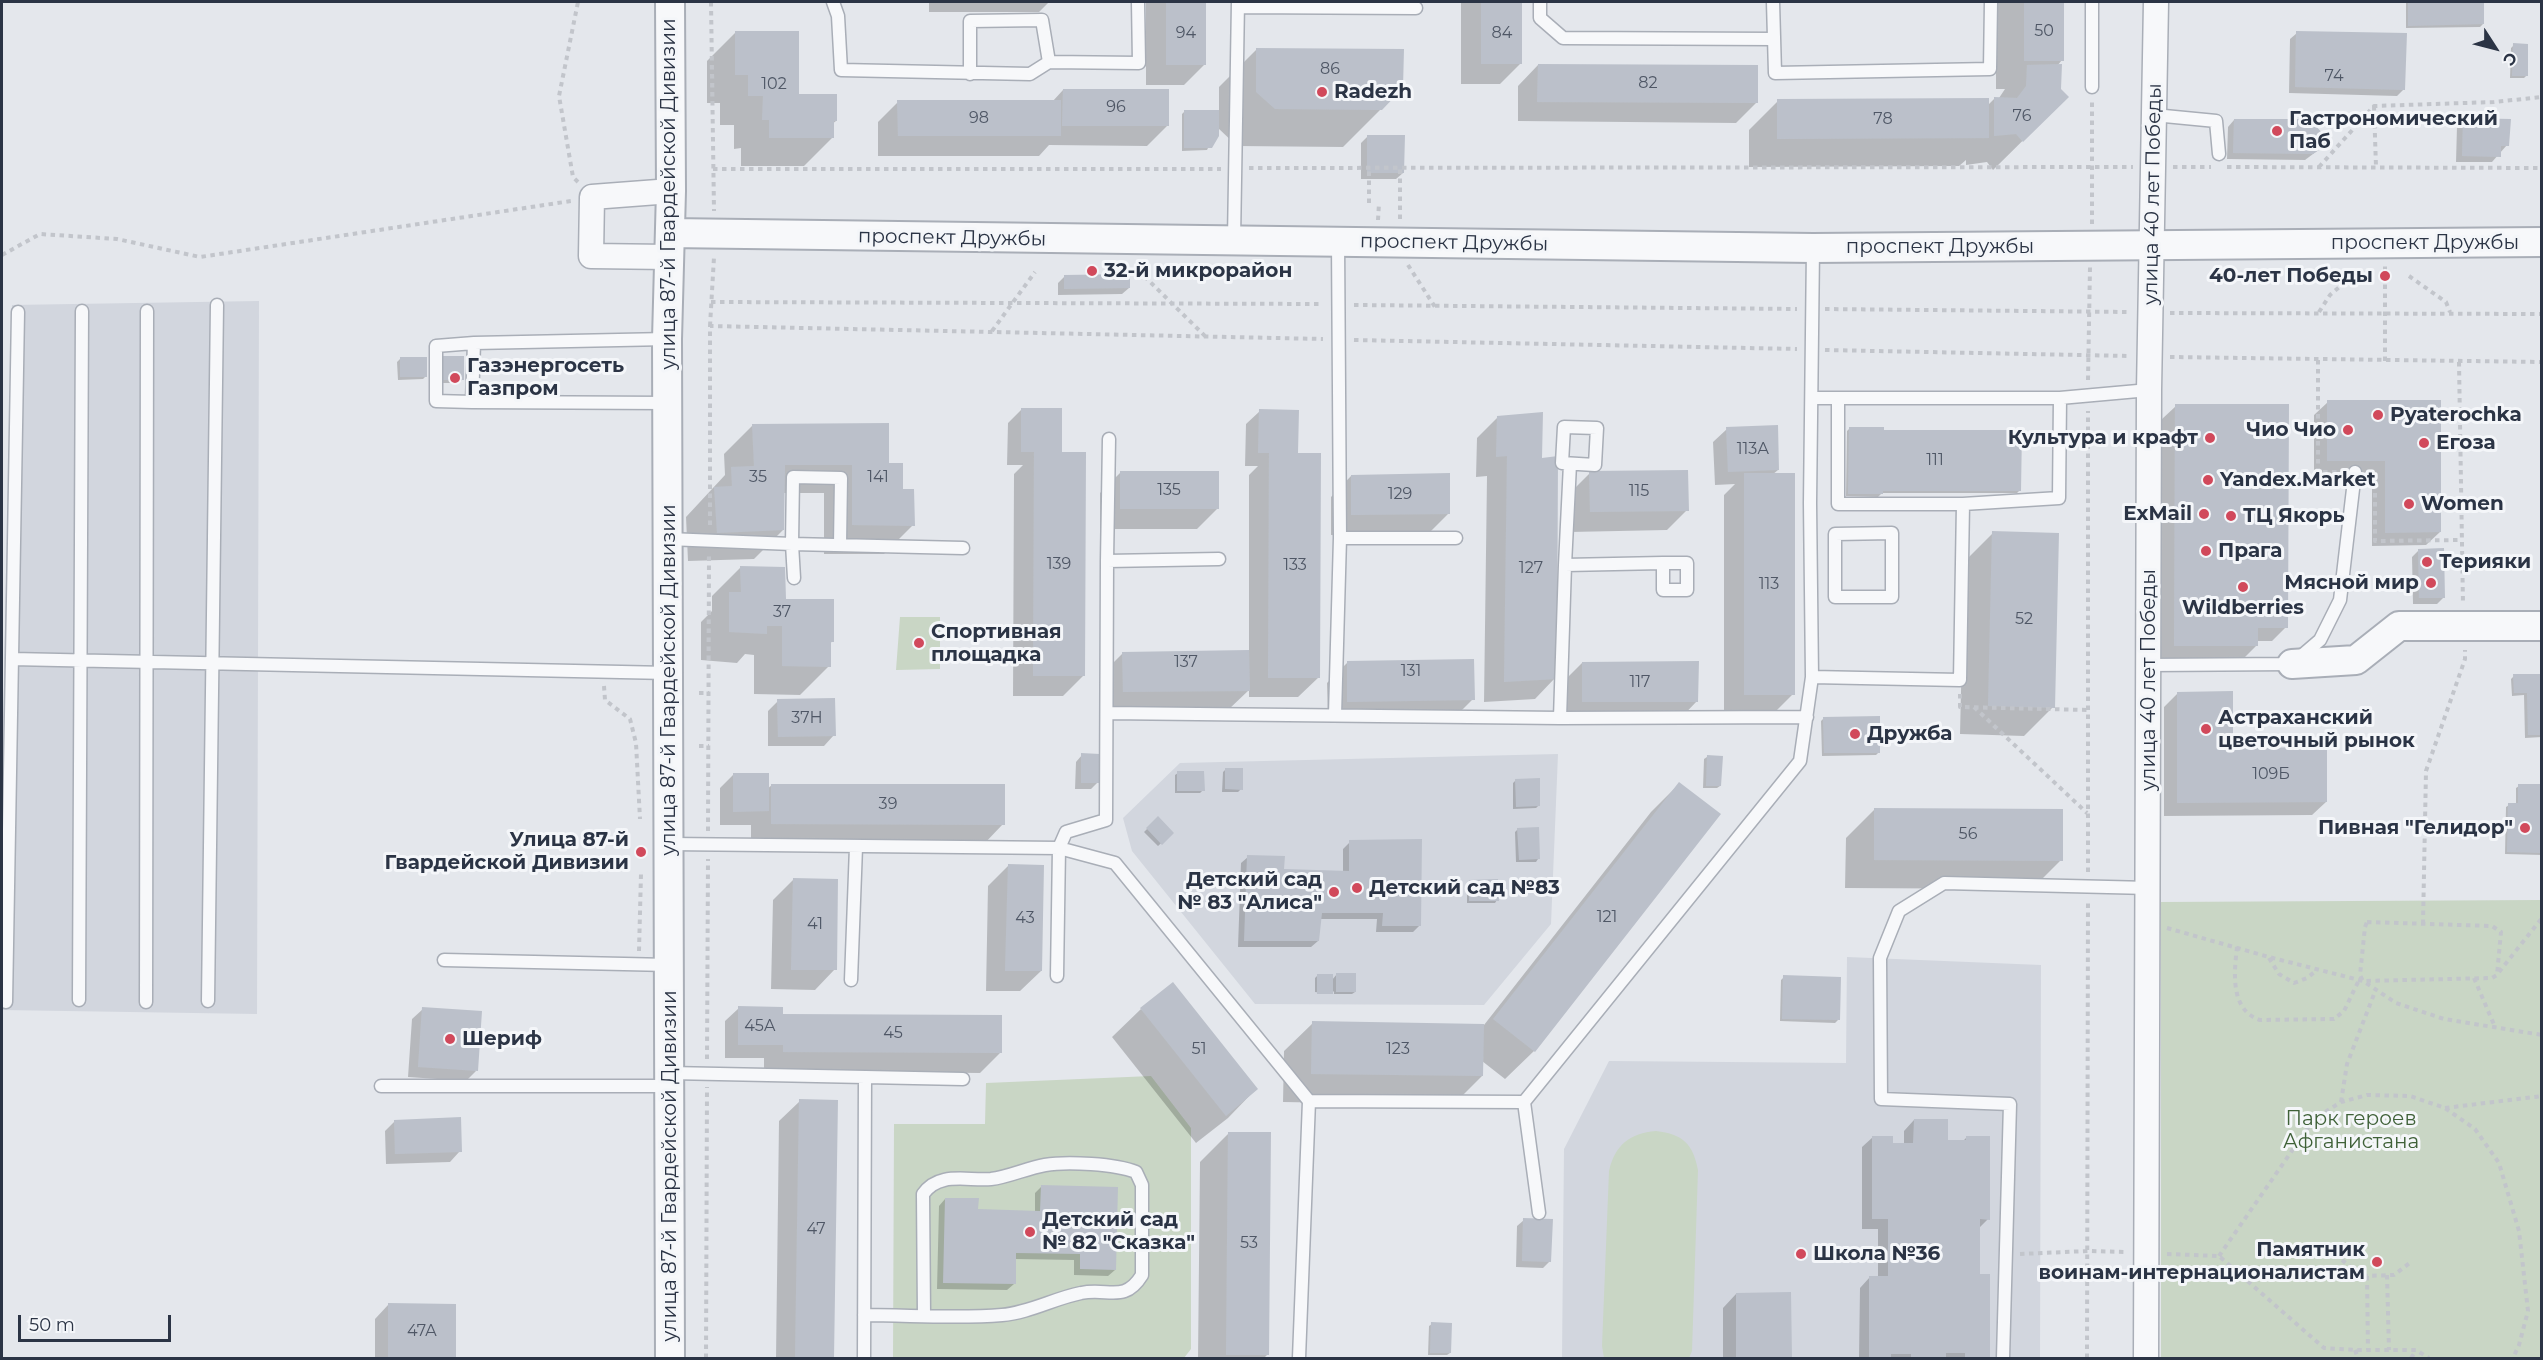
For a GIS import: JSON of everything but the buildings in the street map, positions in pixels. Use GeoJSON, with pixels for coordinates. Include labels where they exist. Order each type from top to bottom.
{"type":"FeatureCollection","features":[{"type":"Feature","properties":{"kind":"street","name":"улица 87-й Гвардейской Дивизии"},"geometry":{"type":"LineString","coordinates":[[670,2],[671,191],[667,339],[670,1359]]}},
{"type":"Feature","properties":{"kind":"street","name":"улица 40 лет Победы"},"geometry":{"type":"LineString","coordinates":[[2146,1359],[2150,888],[2150,356],[2156,2]]}},
{"type":"Feature","properties":{"kind":"street"},"geometry":{"type":"LineString","coordinates":[[670,245],[591,256],[592,197],[671,191]]}},
{"type":"Feature","properties":{"kind":"street","name":"проспект Дружбы"},"geometry":{"type":"LineString","coordinates":[[670,245],[715,235],[1813,248],[2541,242]]}},
{"type":"Feature","properties":{"kind":"street"},"geometry":{"type":"LineString","coordinates":[[2292,664],[2356,660],[2399,626],[2541,626]]}},
{"type":"Feature","properties":{"kind":"lane"},"geometry":{"type":"LineString","coordinates":[[833,2],[838,16],[841,70],[970,74],[1030,74],[1049,62],[1139,63],[1138,2]]}},
{"type":"Feature","properties":{"kind":"lane"},"geometry":{"type":"LineString","coordinates":[[1540,2],[1540,18],[1563,38],[1774,39]]}},
{"type":"Feature","properties":{"kind":"lane"},"geometry":{"type":"LineString","coordinates":[[1773,2],[1775,73],[1990,69],[1991,2]]}},
{"type":"Feature","properties":{"kind":"lane"},"geometry":{"type":"LineString","coordinates":[[2092,2],[2092,87]]}},
{"type":"Feature","properties":{"kind":"lane"},"geometry":{"type":"LineString","coordinates":[[1234,240],[1238,4],[1416,8]]}},
{"type":"Feature","properties":{"kind":"lane"},"geometry":{"type":"LineString","coordinates":[[970,74],[970,21],[1042,20],[1049,62]]}},
{"type":"Feature","properties":{"kind":"lane"},"geometry":{"type":"LineString","coordinates":[[2154,115],[2216,121],[2219,154]]}},
{"type":"Feature","properties":{"kind":"lane"},"geometry":{"type":"LineString","coordinates":[[1335,715],[1340,538],[1338,241]]}},
{"type":"Feature","properties":{"kind":"lane"},"geometry":{"type":"LineString","coordinates":[[1539,1213],[1524,1102],[1800,761],[1812,677],[1813,248]]}},
{"type":"Feature","properties":{"kind":"lane"},"geometry":{"type":"LineString","coordinates":[[208,1001],[217,305]]}},
{"type":"Feature","properties":{"kind":"lane"},"geometry":{"type":"LineString","coordinates":[[79,1000],[82,310]]}},
{"type":"Feature","properties":{"kind":"lane"},"geometry":{"type":"LineString","coordinates":[[146,1002],[147,311]]}},
{"type":"Feature","properties":{"kind":"lane"},"geometry":{"type":"LineString","coordinates":[[6,1002],[18,312]]}},
{"type":"Feature","properties":{"kind":"lane"},"geometry":{"type":"LineString","coordinates":[[667,339],[474,342],[436,346],[436,401],[667,403]]}},
{"type":"Feature","properties":{"kind":"lane"},"geometry":{"type":"LineString","coordinates":[[472,402],[474,342]]}},
{"type":"Feature","properties":{"kind":"lane"},"geometry":{"type":"LineString","coordinates":[[1812,398],[2060,398],[2150,390]]}},
{"type":"Feature","properties":{"kind":"lane"},"geometry":{"type":"LineString","coordinates":[[1838,398],[1838,504],[1963,504],[2059,498],[2060,398]]}},
{"type":"Feature","properties":{"kind":"lane"},"geometry":{"type":"LineString","coordinates":[[1057,976],[1059,848],[1066,832],[1106,820],[1109,439]]}},
{"type":"Feature","properties":{"kind":"lane"},"geometry":{"type":"LineString","coordinates":[[1560,718],[1570,464]]}},
{"type":"Feature","properties":{"kind":"lane"},"geometry":{"type":"LineString","coordinates":[[2149,665],[2292,664],[2320,640],[2340,600],[2355,472]]}},
{"type":"Feature","properties":{"kind":"lane"},"geometry":{"type":"LineString","coordinates":[[794,578],[793,477],[841,478],[840,544]]}},
{"type":"Feature","properties":{"kind":"lane"},"geometry":{"type":"LineString","coordinates":[[1812,677],[1960,680],[1963,504]]}},
{"type":"Feature","properties":{"kind":"lane"},"geometry":{"type":"LineString","coordinates":[[1892,533],[1892,597],[1835,597],[1834,544],[1835,534],[1892,533]]}},
{"type":"Feature","properties":{"kind":"lane"},"geometry":{"type":"LineString","coordinates":[[1340,538],[1456,538]]}},
{"type":"Feature","properties":{"kind":"lane"},"geometry":{"type":"LineString","coordinates":[[668,539],[963,548]]}},
{"type":"Feature","properties":{"kind":"lane"},"geometry":{"type":"LineString","coordinates":[[1812,543],[1834,544]]}},
{"type":"Feature","properties":{"kind":"lane"},"geometry":{"type":"LineString","coordinates":[[1107,561],[1219,560]]}},
{"type":"Feature","properties":{"kind":"lane"},"geometry":{"type":"LineString","coordinates":[[1565,565],[1663,563]]}},
{"type":"Feature","properties":{"kind":"lane"},"geometry":{"type":"LineString","coordinates":[[12,659],[668,673]]}},
{"type":"Feature","properties":{"kind":"lane"},"geometry":{"type":"LineString","coordinates":[[1107,713],[1560,718],[1807,717]]}},
{"type":"Feature","properties":{"kind":"lane"},"geometry":{"type":"LineString","coordinates":[[669,844],[1059,848],[1115,863],[1308,1101],[1299,1359]]}},
{"type":"Feature","properties":{"kind":"lane"},"geometry":{"type":"LineString","coordinates":[[851,980],[856,847]]}},
{"type":"Feature","properties":{"kind":"lane"},"geometry":{"type":"LineString","coordinates":[[2003,1359],[2010,1104],[1881,1099],[1880,958],[1899,911],[1944,883],[2150,888]]}},
{"type":"Feature","properties":{"kind":"lane"},"geometry":{"type":"LineString","coordinates":[[444,960],[670,965]]}},
{"type":"Feature","properties":{"kind":"lane"},"geometry":{"type":"LineString","coordinates":[[864,1359],[865,1077]]}},
{"type":"Feature","properties":{"kind":"lane"},"geometry":{"type":"LineString","coordinates":[[381,1086],[865,1077],[963,1079]]}},
{"type":"Feature","properties":{"kind":"lane"},"geometry":{"type":"LineString","coordinates":[[1308,1101],[1524,1102]]}},
{"type":"Feature","properties":{"kind":"lane"},"geometry":{"type":"LineString","coordinates":[[864,1315],[924,1315],[1004,1315],[1083,1292],[1120,1293],[1134,1287],[1142,1275],[1142,1185],[1136,1172],[1121,1166],[1047,1164],[993,1179],[941,1179],[930,1184],[923,1194],[924,1315]]}},
{"type":"Feature","properties":{"kind":"path"},"geometry":{"type":"LineString","coordinates":[[578,2],[559,96],[573,177],[592,197]]}},
{"type":"Feature","properties":{"kind":"path"},"geometry":{"type":"LineString","coordinates":[[710,326],[715,235],[711,2]]}},
{"type":"Feature","properties":{"kind":"path"},"geometry":{"type":"LineString","coordinates":[[2088,1359],[2088,310],[2093,168],[2092,87]]}},
{"type":"Feature","properties":{"kind":"path"},"geometry":{"type":"LineString","coordinates":[[2319,167],[2374,106],[2494,102],[2541,97]]}},
{"type":"Feature","properties":{"kind":"path"},"geometry":{"type":"LineString","coordinates":[[2374,106],[2376,167]]}},
{"type":"Feature","properties":{"kind":"path"},"geometry":{"type":"LineString","coordinates":[[713,169],[2212,167]]}},
{"type":"Feature","properties":{"kind":"path"},"geometry":{"type":"LineString","coordinates":[[2224,167],[2541,168]]}},
{"type":"Feature","properties":{"kind":"path"},"geometry":{"type":"LineString","coordinates":[[1369,168],[1369,203]]}},
{"type":"Feature","properties":{"kind":"path"},"geometry":{"type":"LineString","coordinates":[[2,255],[40,234],[117,239],[200,257],[592,197]]}},
{"type":"Feature","properties":{"kind":"path"},"geometry":{"type":"LineString","coordinates":[[1138,270],[1206,337]]}},
{"type":"Feature","properties":{"kind":"path"},"geometry":{"type":"LineString","coordinates":[[992,332],[1035,272]]}},
{"type":"Feature","properties":{"kind":"path"},"geometry":{"type":"LineString","coordinates":[[2319,312],[2330,295],[2344,283],[2347,276]]}},
{"type":"Feature","properties":{"kind":"path"},"geometry":{"type":"LineString","coordinates":[[2385,276],[2385,361]]}},
{"type":"Feature","properties":{"kind":"path"},"geometry":{"type":"LineString","coordinates":[[2409,276],[2446,302],[2450,312]]}},
{"type":"Feature","properties":{"kind":"path"},"geometry":{"type":"LineString","coordinates":[[711,302],[1338,304],[2088,310],[2151,313],[2541,314]]}},
{"type":"Feature","properties":{"kind":"path"},"geometry":{"type":"LineString","coordinates":[[2117,356],[2541,362]]}},
{"type":"Feature","properties":{"kind":"path"},"geometry":{"type":"LineString","coordinates":[[604,673],[605,700],[630,719],[634,735],[638,764],[640,819]]}},
{"type":"Feature","properties":{"kind":"path"},"geometry":{"type":"LineString","coordinates":[[1960,680],[1960,706],[2088,710]]}},
{"type":"Feature","properties":{"kind":"path"},"geometry":{"type":"LineString","coordinates":[[699,693],[709,693]]}},
{"type":"Feature","properties":{"kind":"path"},"geometry":{"type":"LineString","coordinates":[[1974,707],[2088,813]]}},
{"type":"Feature","properties":{"kind":"path"},"geometry":{"type":"LineString","coordinates":[[699,746],[709,746]]}},
{"type":"Feature","properties":{"kind":"path"},"geometry":{"type":"LineString","coordinates":[[639,964],[641,874]]}},
{"type":"Feature","properties":{"kind":"path"},"geometry":{"type":"LineString","coordinates":[[2149,923],[2361,980],[2492,978],[2497,975],[2541,918]]}},
{"type":"Feature","properties":{"kind":"path"},"geometry":{"type":"LineString","coordinates":[[2237,947],[2235,984],[2241,1007],[2250,1016],[2260,1020],[2334,1019],[2344,1011],[2361,980],[2367,922],[2499,928],[2502,932],[2497,975]]}},
{"type":"Feature","properties":{"kind":"path"},"geometry":{"type":"LineString","coordinates":[[2269,957],[2278,974],[2294,983],[2307,978],[2317,970]]}},
{"type":"Feature","properties":{"kind":"path"},"geometry":{"type":"LineString","coordinates":[[2474,978],[2496,1027]]}},
{"type":"Feature","properties":{"kind":"path"},"geometry":{"type":"LineString","coordinates":[[2361,980],[2396,1003],[2424,1012],[2444,1018],[2541,1035]]}},
{"type":"Feature","properties":{"kind":"path"},"geometry":{"type":"LineString","coordinates":[[2341,1102],[2348,1064],[2376,989]]}},
{"type":"Feature","properties":{"kind":"path"},"geometry":{"type":"LineString","coordinates":[[2219,1256],[2314,1119],[2341,1102],[2367,1095],[2410,1096],[2445,1108],[2475,1129],[2499,1162],[2519,1231],[2528,1311],[2513,1359]]}},
{"type":"Feature","properties":{"kind":"path"},"geometry":{"type":"LineString","coordinates":[[2445,1108],[2541,1096]]}},
{"type":"Feature","properties":{"kind":"path"},"geometry":{"type":"LineString","coordinates":[[2006,1255],[2088,1251],[2219,1256],[2324,1348],[2416,1350],[2429,1359]]}},
{"type":"Feature","properties":{"kind":"path"},"geometry":{"type":"LineString","coordinates":[[2342,1260],[2361,1276],[2394,1275],[2411,1262]]}},
{"type":"Feature","properties":{"kind":"path"},"geometry":{"type":"LineString","coordinates":[[2387,1275],[2389,1350]]}},
{"type":"Feature","properties":{"kind":"path"},"geometry":{"type":"LineString","coordinates":[[2367,1276],[2368,1350]]}},
{"type":"Feature","properties":{"kind":"path"},"geometry":{"type":"LineString","coordinates":[[2355,1350],[2358,1359]]}},
{"type":"Feature","properties":{"kind":"path"},"geometry":{"type":"LineString","coordinates":[[2411,1359],[2416,1350]]}},
{"type":"Feature","properties":{"kind":"shaded area"},"geometry":{"type":"Polygon","coordinates":[[[259,301],[257,1014],[2,1010],[2,768],[12,305],[259,301]]]}},
{"type":"Feature","properties":{"kind":"shaded area","name":"Детский сад №83"},"geometry":{"type":"Polygon","coordinates":[[[1558,754],[1551,924],[1484,1005],[1255,1004],[1132,851],[1123,818],[1180,763],[1558,754]]]}},
{"type":"Feature","properties":{"kind":"shaded area","name":"Школа №36"},"geometry":{"type":"Polygon","coordinates":[[[1847,957],[2041,965],[2040,1358],[1562,1358],[1564,1149],[1609,1061],[1846,1063],[1847,957]]]}},
{"type":"Feature","properties":{"kind":"green space","name":"Спортивная площадка"},"geometry":{"type":"Polygon","coordinates":[[[900,617],[940,617],[940,669],[896,670],[900,617]]]}},
{"type":"Feature","properties":{"kind":"green space","name":"Парк героев Афганистана"},"geometry":{"type":"Polygon","coordinates":[[[2541,900],[2541,1358],[2161,1358],[2161,902],[2541,900]]]}},
{"type":"Feature","properties":{"kind":"green space"},"geometry":{"type":"Polygon","coordinates":[[[1151,1076],[1191,1128],[1191,1349],[1184,1358],[893,1358],[894,1124],[985,1124],[986,1083],[1151,1076]]]}},
{"type":"Feature","properties":{"kind":"green space"},"geometry":{"type":"Polygon","coordinates":[[[1656,1131],[1673,1135],[1685,1142],[1693,1153],[1698,1170],[1692,1351],[1689,1358],[1604,1358],[1602,1346],[1609,1171],[1615,1154],[1625,1142],[1639,1134],[1656,1131]]]}},
{"type":"Feature","properties":{"kind":"place","name":"Radezh"},"geometry":{"type":"Point","coordinates":[1322,92]}},
{"type":"Feature","properties":{"kind":"place","name":"Гастрономический Паб"},"geometry":{"type":"Point","coordinates":[2277,131]}},
{"type":"Feature","properties":{"kind":"place","name":"32-й микрорайон"},"geometry":{"type":"Point","coordinates":[1092,271]}},
{"type":"Feature","properties":{"kind":"place","name":"40-лет Победы"},"geometry":{"type":"Point","coordinates":[2385,276]}},
{"type":"Feature","properties":{"kind":"place","name":"Газэнергосеть Газпром"},"geometry":{"type":"Point","coordinates":[455,378]}},
{"type":"Feature","properties":{"kind":"place","name":"Pyaterochka"},"geometry":{"type":"Point","coordinates":[2378,415]}},
{"type":"Feature","properties":{"kind":"place","name":"Чио Чио"},"geometry":{"type":"Point","coordinates":[2348,430]}},
{"type":"Feature","properties":{"kind":"place","name":"Культура и крафт"},"geometry":{"type":"Point","coordinates":[2210,438]}},
{"type":"Feature","properties":{"kind":"place","name":"Егоза"},"geometry":{"type":"Point","coordinates":[2424,443]}},
{"type":"Feature","properties":{"kind":"place","name":"Yandex.Market"},"geometry":{"type":"Point","coordinates":[2208,480]}},
{"type":"Feature","properties":{"kind":"place","name":"Women"},"geometry":{"type":"Point","coordinates":[2409,504]}},
{"type":"Feature","properties":{"kind":"place","name":"ExMail"},"geometry":{"type":"Point","coordinates":[2204,514]}},
{"type":"Feature","properties":{"kind":"place","name":"ТЦ Якорь"},"geometry":{"type":"Point","coordinates":[2231,516]}},
{"type":"Feature","properties":{"kind":"place","name":"Прага"},"geometry":{"type":"Point","coordinates":[2206,551]}},
{"type":"Feature","properties":{"kind":"place","name":"Терияки"},"geometry":{"type":"Point","coordinates":[2427,562]}},
{"type":"Feature","properties":{"kind":"place","name":"Мясной мир"},"geometry":{"type":"Point","coordinates":[2431,583]}},
{"type":"Feature","properties":{"kind":"place","name":"Wildberries"},"geometry":{"type":"Point","coordinates":[2243,587]}},
{"type":"Feature","properties":{"kind":"place","name":"Спортивная площадка"},"geometry":{"type":"Point","coordinates":[919,643]}},
{"type":"Feature","properties":{"kind":"place","name":"Астраханский цветочный рынок"},"geometry":{"type":"Point","coordinates":[2206,729]}},
{"type":"Feature","properties":{"kind":"place","name":"Дружба"},"geometry":{"type":"Point","coordinates":[1855,734]}},
{"type":"Feature","properties":{"kind":"place","name":"Пивная \"Гелидор\""},"geometry":{"type":"Point","coordinates":[2525,828]}},
{"type":"Feature","properties":{"kind":"place","name":"Улица 87-й Гвардейской Дивизии"},"geometry":{"type":"Point","coordinates":[641,852]}},
{"type":"Feature","properties":{"kind":"place","name":"Детский сад №83"},"geometry":{"type":"Point","coordinates":[1357,888]}},
{"type":"Feature","properties":{"kind":"place","name":"Детский сад № 83 \"Алиса\""},"geometry":{"type":"Point","coordinates":[1334,892]}},
{"type":"Feature","properties":{"kind":"place","name":"Шериф"},"geometry":{"type":"Point","coordinates":[450,1039]}},
{"type":"Feature","properties":{"kind":"place","name":"Детский сад № 82 \"Сказка\""},"geometry":{"type":"Point","coordinates":[1030,1232]}},
{"type":"Feature","properties":{"kind":"place","name":"Школа №36"},"geometry":{"type":"Point","coordinates":[1801,1254]}},
{"type":"Feature","properties":{"kind":"place","name":"Памятник воинам-интернационалистам"},"geometry":{"type":"Point","coordinates":[2377,1262]}}]}
